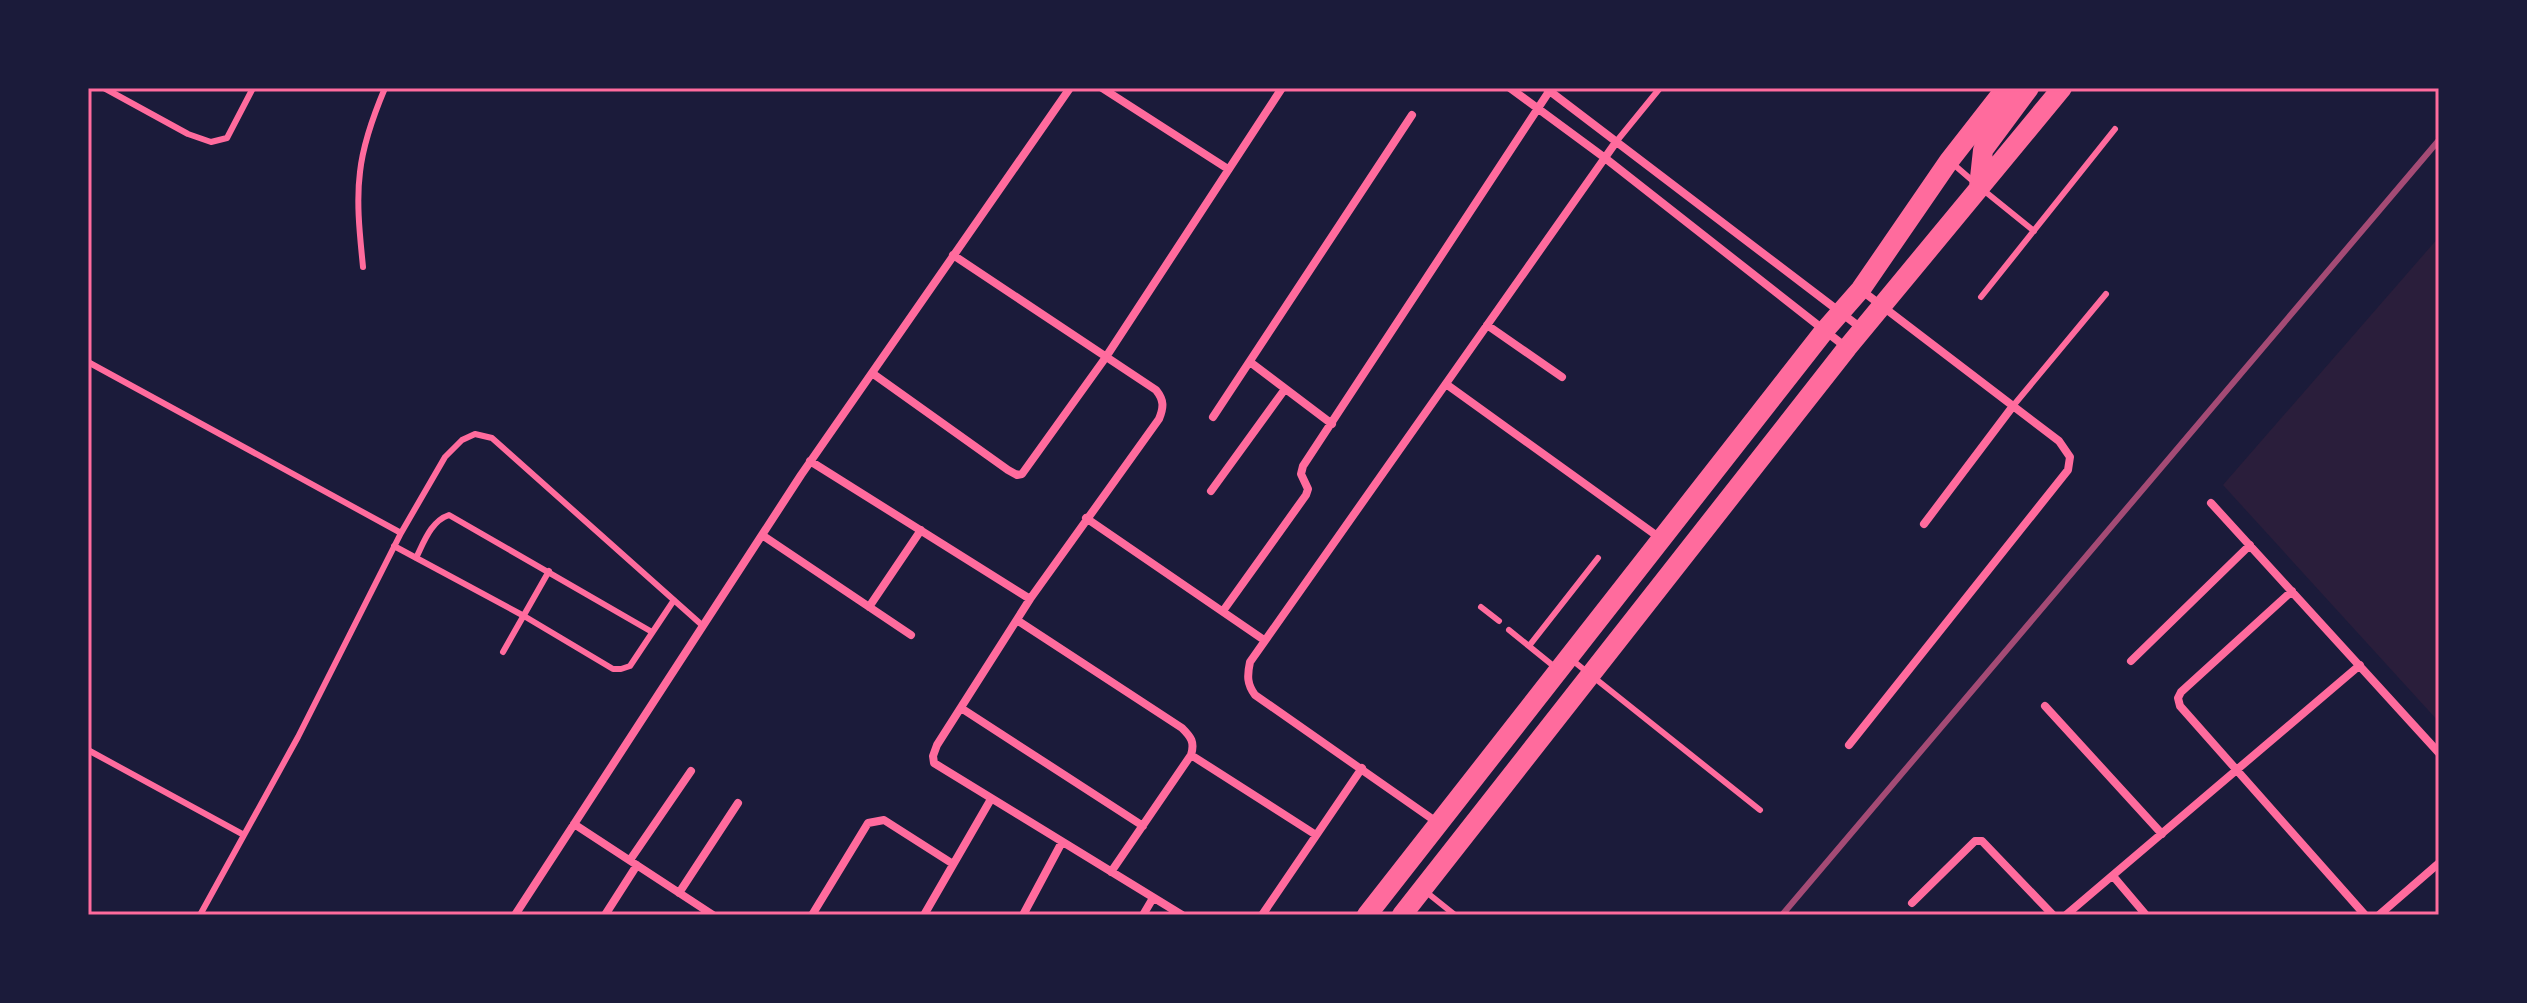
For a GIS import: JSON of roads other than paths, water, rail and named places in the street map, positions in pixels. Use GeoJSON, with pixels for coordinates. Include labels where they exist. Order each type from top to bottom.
{"type":"FeatureCollection","features":[{"type":"Feature","properties":{"kind":"highway"},"geometry":{"type":"LineString","coordinates":[[1367,915],[1825,330],[1861,289],[1949,161],[2006,88]]}},
{"type":"Feature","properties":{"kind":"highway"},"geometry":{"type":"LineString","coordinates":[[1979,187],[1983,150],[2029,88]]}},
{"type":"Feature","properties":{"kind":"highway"},"geometry":{"type":"LineString","coordinates":[[1402,915],[1847,348],[2062,88]]}},
{"type":"Feature","properties":{"kind":"street"},"geometry":{"type":"LineString","coordinates":[[515,915],[810,461],[1070,88]]}},
{"type":"Feature","properties":{"kind":"street"},"geometry":{"type":"LineString","coordinates":[[1102,88],[1228,169]]}},
{"type":"Feature","properties":{"kind":"street"},"geometry":{"type":"LineString","coordinates":[[872,373],[1017,475],[1022,474],[1106,357],[1282,88]]}},
{"type":"Feature","properties":{"kind":"street"},"geometry":{"type":"LineString","coordinates":[[1510,88],[1605,158],[1847,348]]}},
{"type":"Feature","properties":{"kind":"street"},"geometry":{"type":"LineString","coordinates":[[1223,611],[1306,495],[1308,489],[1301,474],[1303,466],[1548,89],[1864,330]]}},
{"type":"Feature","properties":{"kind":"street"},"geometry":{"type":"LineString","coordinates":[[1213,417],[1412,115]]}},
{"type":"Feature","properties":{"kind":"street"},"geometry":{"type":"LineString","coordinates":[[1439,823],[1255,695],[1248,686],[1250,662],[1616,142]]}},
{"type":"Feature","properties":{"kind":"street"},"geometry":{"type":"LineString","coordinates":[[953,255],[1156,390],[1162,398],[1164,409],[1030,599],[937,745],[934,763],[1182,915]]}},
{"type":"Feature","properties":{"kind":"street"},"geometry":{"type":"LineString","coordinates":[[1849,745],[2068,470],[2070,457],[2059,441],[1861,289]]}},
{"type":"Feature","properties":{"kind":"street"},"geometry":{"type":"LineString","coordinates":[[1487,325],[1562,377]]}},
{"type":"Feature","properties":{"kind":"street"},"geometry":{"type":"LineString","coordinates":[[1250,362],[1332,424]]}},
{"type":"Feature","properties":{"kind":"street"},"geometry":{"type":"LineString","coordinates":[[1446,384],[1662,540]]}},
{"type":"Feature","properties":{"kind":"street"},"geometry":{"type":"LineString","coordinates":[[1211,491],[1285,389]]}},
{"type":"Feature","properties":{"kind":"street"},"geometry":{"type":"LineString","coordinates":[[1924,524],[2013,406]]}},
{"type":"Feature","properties":{"kind":"street"},"geometry":{"type":"LineString","coordinates":[[810,461],[1030,599]]}},
{"type":"Feature","properties":{"kind":"street"},"geometry":{"type":"LineString","coordinates":[[2211,503],[2439,753]]}},
{"type":"Feature","properties":{"kind":"street"},"geometry":{"type":"LineString","coordinates":[[1086,518],[1264,640]]}},
{"type":"Feature","properties":{"kind":"street"},"geometry":{"type":"LineString","coordinates":[[869,607],[921,530]]}},
{"type":"Feature","properties":{"kind":"street"},"geometry":{"type":"LineString","coordinates":[[762,535],[911,635]]}},
{"type":"Feature","properties":{"kind":"street"},"geometry":{"type":"LineString","coordinates":[[2131,661],[2250,545]]}},
{"type":"Feature","properties":{"kind":"street"},"geometry":{"type":"LineString","coordinates":[[2292,591],[2178,698],[2187,715],[2365,915]]}},
{"type":"Feature","properties":{"kind":"street"},"geometry":{"type":"LineString","coordinates":[[1017,620],[1182,728],[1192,738],[1194,747],[1191,755],[1111,872]]}},
{"type":"Feature","properties":{"kind":"street"},"geometry":{"type":"LineString","coordinates":[[2066,915],[2360,665]]}},
{"type":"Feature","properties":{"kind":"street"},"geometry":{"type":"LineString","coordinates":[[2045,706],[2162,834]]}},
{"type":"Feature","properties":{"kind":"street"},"geometry":{"type":"LineString","coordinates":[[961,708],[1143,826]]}},
{"type":"Feature","properties":{"kind":"street"},"geometry":{"type":"LineString","coordinates":[[1191,755],[1316,835]]}},
{"type":"Feature","properties":{"kind":"street"},"geometry":{"type":"LineString","coordinates":[[1262,915],[1362,768]]}},
{"type":"Feature","properties":{"kind":"street"},"geometry":{"type":"LineString","coordinates":[[605,915],[633,862],[691,771]]}},
{"type":"Feature","properties":{"kind":"street"},"geometry":{"type":"LineString","coordinates":[[924,915],[991,799]]}},
{"type":"Feature","properties":{"kind":"street"},"geometry":{"type":"LineString","coordinates":[[679,893],[738,803]]}},
{"type":"Feature","properties":{"kind":"street"},"geometry":{"type":"LineString","coordinates":[[812,915],[868,823],[884,820],[953,864]]}},
{"type":"Feature","properties":{"kind":"street"},"geometry":{"type":"LineString","coordinates":[[574,824],[713,915]]}},
{"type":"Feature","properties":{"kind":"street"},"geometry":{"type":"LineString","coordinates":[[1912,903],[1975,841],[1982,841],[2053,915]]}},
{"type":"Feature","properties":{"kind":"street"},"geometry":{"type":"LineString","coordinates":[[1023,915],[1062,842]]}},
{"type":"Feature","properties":{"kind":"street"},"geometry":{"type":"LineString","coordinates":[[2379,915],[2439,863]]}},
{"type":"Feature","properties":{"kind":"street"},"geometry":{"type":"LineString","coordinates":[[2113,876],[2146,915]]}},
{"type":"Feature","properties":{"kind":"street"},"geometry":{"type":"LineString","coordinates":[[1143,915],[1153,898]]}},
{"type":"Feature","properties":{"kind":"lane"},"geometry":{"type":"LineString","coordinates":[[104,88],[188,134],[211,142],[227,138],[253,88]]}},
{"type":"Feature","properties":{"kind":"lane"},"geometry":{"type":"LineString","coordinates":[[363,267],[360,172],[385,88]]}},
{"type":"Feature","properties":{"kind":"lane"},"geometry":{"type":"LineString","coordinates":[[1616,142],[1660,88]]}},
{"type":"Feature","properties":{"kind":"lane"},"geometry":{"type":"LineString","coordinates":[[1981,297],[2115,129]]}},
{"type":"Feature","properties":{"kind":"lane"},"geometry":{"type":"LineString","coordinates":[[1949,161],[2034,231]]}},
{"type":"Feature","properties":{"kind":"lane"},"geometry":{"type":"LineString","coordinates":[[2013,406],[2106,294]]}},
{"type":"Feature","properties":{"kind":"lane"},"geometry":{"type":"LineString","coordinates":[[88,362],[401,533]]}},
{"type":"Feature","properties":{"kind":"lane"},"geometry":{"type":"LineString","coordinates":[[200,915],[298,737],[401,533],[445,457],[462,440],[475,434],[492,438],[703,626]]}},
{"type":"Feature","properties":{"kind":"lane"},"geometry":{"type":"LineString","coordinates":[[416,558],[434,525],[449,515],[652,632]]}},
{"type":"Feature","properties":{"kind":"lane"},"geometry":{"type":"LineString","coordinates":[[394,546],[524,616],[613,669],[630,666],[674,600]]}},
{"type":"Feature","properties":{"kind":"lane"},"geometry":{"type":"LineString","coordinates":[[1529,646],[1598,558]]}},
{"type":"Feature","properties":{"kind":"lane"},"geometry":{"type":"LineString","coordinates":[[503,652],[549,571]]}},
{"type":"Feature","properties":{"kind":"lane"},"geometry":{"type":"LineString","coordinates":[[1481,607],[1499,621]]}},
{"type":"Feature","properties":{"kind":"lane"},"geometry":{"type":"LineString","coordinates":[[1509,630],[1529,646],[1591,675],[1760,810]]}},
{"type":"Feature","properties":{"kind":"lane"},"geometry":{"type":"LineString","coordinates":[[88,750],[244,835]]}},
{"type":"Feature","properties":{"kind":"lane"},"geometry":{"type":"LineString","coordinates":[[1422,889],[1455,915]]}},
{"type":"Feature","properties":{"kind":"railway"},"geometry":{"type":"LineString","coordinates":[[1782,915],[2439,140]]}}]}
